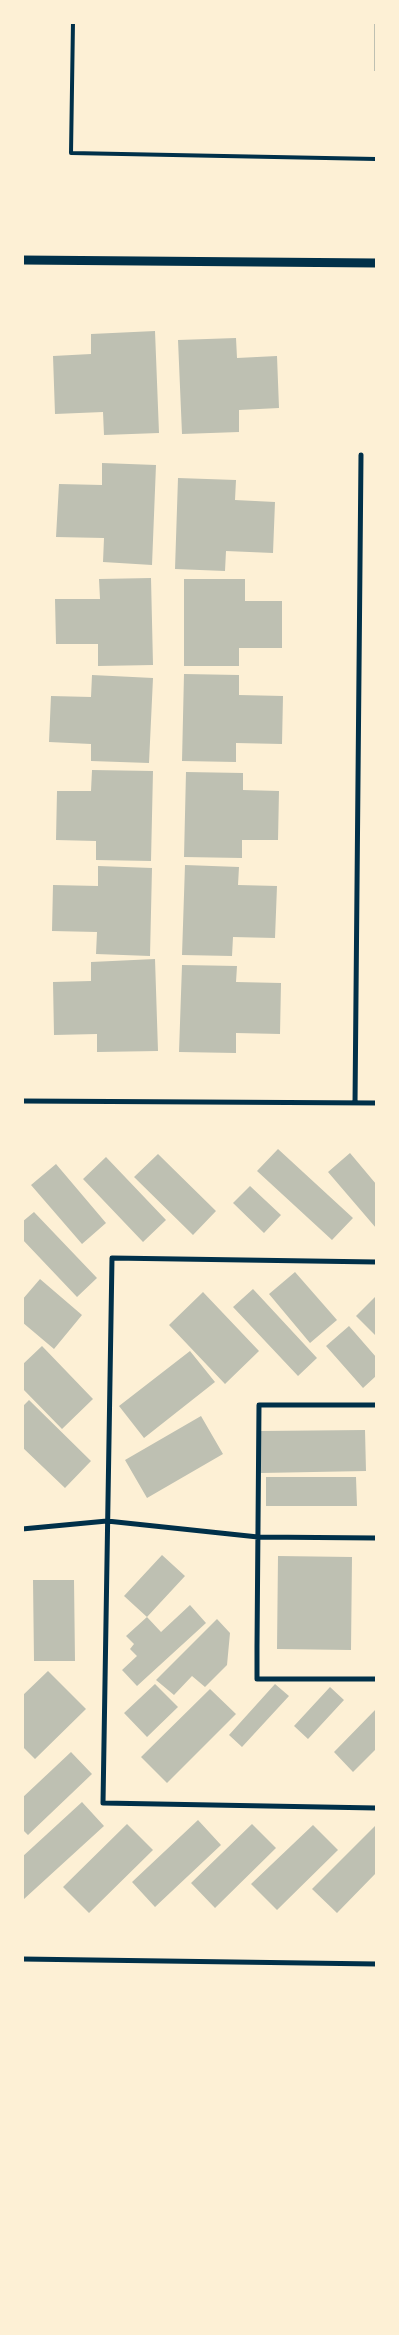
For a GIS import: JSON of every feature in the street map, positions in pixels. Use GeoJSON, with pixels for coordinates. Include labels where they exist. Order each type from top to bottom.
{"type":"FeatureCollection","features":[{"type":"Feature","properties":{"kind":"street"},"geometry":{"type":"LineString","coordinates":[[22,260],[376,263]]}},
{"type":"Feature","properties":{"kind":"street"},"geometry":{"type":"LineString","coordinates":[[355,1103],[361,455]]}},
{"type":"Feature","properties":{"kind":"street"},"geometry":{"type":"LineString","coordinates":[[22,1101],[376,1103]]}},
{"type":"Feature","properties":{"kind":"street"},"geometry":{"type":"LineString","coordinates":[[376,1262],[112,1258],[103,1803],[376,1808]]}},
{"type":"Feature","properties":{"kind":"street"},"geometry":{"type":"LineString","coordinates":[[376,1405],[259,1405],[258,1679],[376,1679]]}},
{"type":"Feature","properties":{"kind":"street"},"geometry":{"type":"LineString","coordinates":[[22,1529],[107,1521],[258,1537],[376,1538]]}},
{"type":"Feature","properties":{"kind":"street"},"geometry":{"type":"LineString","coordinates":[[22,1959],[376,1964]]}},
{"type":"Feature","properties":{"kind":"lane"},"geometry":{"type":"LineString","coordinates":[[73,22],[71,153],[376,159]]}},
{"type":"Feature","properties":{"kind":"building"},"geometry":{"type":"Polygon","coordinates":[[[374,22],[376,22],[376,71],[374,71],[374,22]]]}},
{"type":"Feature","properties":{"kind":"building"},"geometry":{"type":"Polygon","coordinates":[[[155,331],[159,433],[104,435],[103,412],[55,414],[53,356],[91,354],[91,334],[155,331]]]}},
{"type":"Feature","properties":{"kind":"building"},"geometry":{"type":"Polygon","coordinates":[[[236,338],[237,358],[277,356],[279,408],[239,410],[239,432],[182,434],[178,340],[236,338]]]}},
{"type":"Feature","properties":{"kind":"building"},"geometry":{"type":"Polygon","coordinates":[[[102,463],[156,465],[152,565],[103,562],[104,538],[56,537],[59,484],[102,485],[102,463]]]}},
{"type":"Feature","properties":{"kind":"building"},"geometry":{"type":"Polygon","coordinates":[[[178,478],[236,480],[235,500],[275,502],[273,553],[226,551],[225,571],[175,569],[178,478]]]}},
{"type":"Feature","properties":{"kind":"building"},"geometry":{"type":"Polygon","coordinates":[[[151,578],[153,665],[98,666],[98,644],[56,644],[55,599],[100,599],[99,579],[151,578]]]}},
{"type":"Feature","properties":{"kind":"building"},"geometry":{"type":"Polygon","coordinates":[[[184,579],[245,579],[245,601],[282,601],[282,648],[239,648],[239,666],[184,666],[184,579]]]}},
{"type":"Feature","properties":{"kind":"building"},"geometry":{"type":"Polygon","coordinates":[[[184,674],[239,675],[239,695],[283,696],[282,744],[236,743],[236,762],[182,761],[184,674]]]}},
{"type":"Feature","properties":{"kind":"building"},"geometry":{"type":"Polygon","coordinates":[[[92,675],[153,678],[149,763],[91,761],[91,744],[49,742],[51,696],[91,697],[92,675]]]}},
{"type":"Feature","properties":{"kind":"building"},"geometry":{"type":"Polygon","coordinates":[[[92,770],[153,771],[151,861],[96,860],[96,841],[56,840],[57,791],[91,791],[92,770]]]}},
{"type":"Feature","properties":{"kind":"building"},"geometry":{"type":"Polygon","coordinates":[[[186,772],[243,773],[243,790],[279,791],[278,840],[242,840],[242,858],[184,857],[186,772]]]}},
{"type":"Feature","properties":{"kind":"building"},"geometry":{"type":"Polygon","coordinates":[[[185,865],[239,867],[238,885],[277,886],[275,938],[233,937],[232,956],[182,955],[185,865]]]}},
{"type":"Feature","properties":{"kind":"building"},"geometry":{"type":"Polygon","coordinates":[[[98,866],[152,868],[150,956],[96,954],[97,932],[52,931],[53,885],[98,886],[98,866]]]}},
{"type":"Feature","properties":{"kind":"building"},"geometry":{"type":"Polygon","coordinates":[[[155,959],[158,1051],[97,1052],[97,1034],[54,1035],[53,982],[91,981],[91,962],[155,959]]]}},
{"type":"Feature","properties":{"kind":"building"},"geometry":{"type":"Polygon","coordinates":[[[182,965],[237,966],[236,982],[281,983],[280,1034],[236,1033],[236,1053],[179,1052],[182,965]]]}},
{"type":"Feature","properties":{"kind":"building"},"geometry":{"type":"Polygon","coordinates":[[[278,1149],[353,1218],[332,1240],[257,1171],[278,1149]]]}},
{"type":"Feature","properties":{"kind":"building"},"geometry":{"type":"Polygon","coordinates":[[[350,1153],[376,1184],[376,1228],[328,1172],[350,1153]]]}},
{"type":"Feature","properties":{"kind":"building"},"geometry":{"type":"Polygon","coordinates":[[[158,1154],[216,1211],[193,1235],[134,1177],[158,1154]]]}},
{"type":"Feature","properties":{"kind":"building"},"geometry":{"type":"Polygon","coordinates":[[[106,1157],[166,1220],[143,1242],[83,1179],[106,1157]]]}},
{"type":"Feature","properties":{"kind":"building"},"geometry":{"type":"Polygon","coordinates":[[[56,1164],[106,1223],[82,1244],[31,1185],[56,1164]]]}},
{"type":"Feature","properties":{"kind":"building"},"geometry":{"type":"Polygon","coordinates":[[[250,1186],[281,1215],[264,1233],[233,1203],[250,1186]]]}},
{"type":"Feature","properties":{"kind":"building"},"geometry":{"type":"Polygon","coordinates":[[[34,1212],[97,1278],[77,1297],[22,1239],[22,1222],[34,1212]]]}},
{"type":"Feature","properties":{"kind":"building"},"geometry":{"type":"Polygon","coordinates":[[[295,1272],[337,1320],[310,1343],[269,1294],[295,1272]]]}},
{"type":"Feature","properties":{"kind":"building"},"geometry":{"type":"Polygon","coordinates":[[[40,1279],[82,1315],[54,1349],[22,1322],[22,1300],[40,1279]]]}},
{"type":"Feature","properties":{"kind":"building"},"geometry":{"type":"Polygon","coordinates":[[[253,1289],[317,1358],[298,1376],[233,1307],[253,1289]]]}},
{"type":"Feature","properties":{"kind":"building"},"geometry":{"type":"Polygon","coordinates":[[[203,1292],[259,1351],[225,1384],[169,1325],[203,1292]]]}},
{"type":"Feature","properties":{"kind":"building"},"geometry":{"type":"Polygon","coordinates":[[[376,1296],[376,1336],[356,1316],[376,1296]]]}},
{"type":"Feature","properties":{"kind":"building"},"geometry":{"type":"Polygon","coordinates":[[[349,1326],[376,1357],[376,1376],[363,1388],[326,1346],[349,1326]]]}},
{"type":"Feature","properties":{"kind":"building"},"geometry":{"type":"Polygon","coordinates":[[[42,1346],[93,1399],[62,1429],[22,1388],[22,1365],[42,1346]]]}},
{"type":"Feature","properties":{"kind":"building"},"geometry":{"type":"Polygon","coordinates":[[[190,1351],[215,1382],[144,1438],[119,1406],[190,1351]]]}},
{"type":"Feature","properties":{"kind":"building"},"geometry":{"type":"Polygon","coordinates":[[[29,1400],[91,1461],[65,1488],[22,1447],[22,1407],[29,1400]]]}},
{"type":"Feature","properties":{"kind":"building"},"geometry":{"type":"Polygon","coordinates":[[[201,1416],[223,1454],[147,1498],[125,1460],[201,1416]]]}},
{"type":"Feature","properties":{"kind":"building"},"geometry":{"type":"Polygon","coordinates":[[[365,1430],[366,1471],[261,1473],[260,1431],[365,1430]]]}},
{"type":"Feature","properties":{"kind":"building"},"geometry":{"type":"Polygon","coordinates":[[[266,1477],[356,1477],[357,1506],[266,1506],[266,1477]]]}},
{"type":"Feature","properties":{"kind":"building"},"geometry":{"type":"Polygon","coordinates":[[[162,1555],[185,1576],[147,1617],[124,1596],[162,1555]]]}},
{"type":"Feature","properties":{"kind":"building"},"geometry":{"type":"Polygon","coordinates":[[[278,1556],[352,1557],[351,1650],[277,1649],[278,1556]]]}},
{"type":"Feature","properties":{"kind":"building"},"geometry":{"type":"Polygon","coordinates":[[[33,1580],[74,1580],[75,1661],[34,1661],[33,1580]]]}},
{"type":"Feature","properties":{"kind":"building"},"geometry":{"type":"Polygon","coordinates":[[[190,1605],[206,1623],[137,1686],[122,1670],[137,1656],[130,1649],[134,1644],[126,1636],[147,1617],[161,1632],[190,1605]]]}},
{"type":"Feature","properties":{"kind":"building"},"geometry":{"type":"Polygon","coordinates":[[[217,1619],[230,1633],[227,1665],[205,1687],[192,1676],[174,1695],[156,1680],[217,1619]]]}},
{"type":"Feature","properties":{"kind":"building"},"geometry":{"type":"Polygon","coordinates":[[[48,1671],[86,1709],[35,1759],[22,1746],[22,1696],[48,1671]]]}},
{"type":"Feature","properties":{"kind":"building"},"geometry":{"type":"Polygon","coordinates":[[[155,1684],[178,1707],[147,1737],[124,1713],[155,1684]]]}},
{"type":"Feature","properties":{"kind":"building"},"geometry":{"type":"Polygon","coordinates":[[[275,1684],[289,1696],[242,1747],[229,1735],[275,1684]]]}},
{"type":"Feature","properties":{"kind":"building"},"geometry":{"type":"Polygon","coordinates":[[[330,1687],[344,1700],[308,1739],[294,1726],[330,1687]]]}},
{"type":"Feature","properties":{"kind":"building"},"geometry":{"type":"Polygon","coordinates":[[[210,1689],[236,1714],[167,1783],[141,1757],[210,1689]]]}},
{"type":"Feature","properties":{"kind":"building"},"geometry":{"type":"Polygon","coordinates":[[[376,1709],[376,1749],[353,1772],[334,1752],[376,1709]]]}},
{"type":"Feature","properties":{"kind":"building"},"geometry":{"type":"Polygon","coordinates":[[[71,1752],[92,1774],[28,1835],[22,1829],[22,1798],[71,1752]]]}},
{"type":"Feature","properties":{"kind":"building"},"geometry":{"type":"Polygon","coordinates":[[[82,1802],[104,1826],[24,1899],[22,1857],[82,1802]]]}},
{"type":"Feature","properties":{"kind":"building"},"geometry":{"type":"Polygon","coordinates":[[[198,1820],[221,1845],[155,1907],[132,1882],[198,1820]]]}},
{"type":"Feature","properties":{"kind":"building"},"geometry":{"type":"Polygon","coordinates":[[[127,1824],[153,1850],[89,1913],[63,1887],[127,1824]]]}},
{"type":"Feature","properties":{"kind":"building"},"geometry":{"type":"Polygon","coordinates":[[[252,1824],[276,1848],[215,1908],[191,1883],[252,1824]]]}},
{"type":"Feature","properties":{"kind":"building"},"geometry":{"type":"Polygon","coordinates":[[[313,1825],[338,1850],[277,1910],[251,1884],[313,1825]]]}},
{"type":"Feature","properties":{"kind":"building"},"geometry":{"type":"Polygon","coordinates":[[[376,1825],[376,1873],[337,1913],[312,1889],[376,1825]]]}}]}
